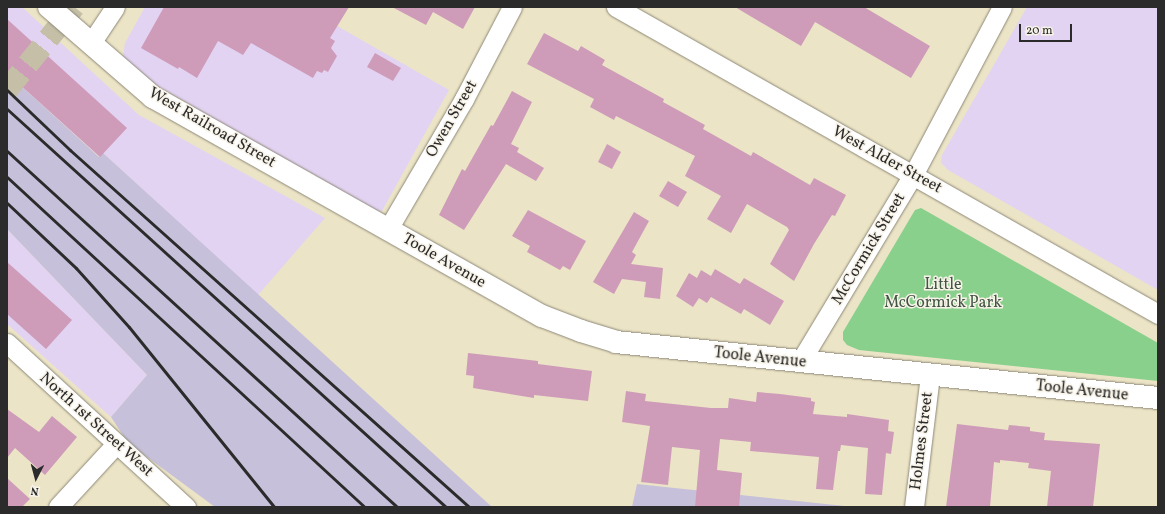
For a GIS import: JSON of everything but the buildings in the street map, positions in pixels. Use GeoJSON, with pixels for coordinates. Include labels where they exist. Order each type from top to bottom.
{"type":"FeatureCollection","features":[{"type":"Feature","properties":{"kind":"street","name":"West Railroad Street"},"geometry":{"type":"LineString","coordinates":[[49,7],[153,97],[388,229]]}},
{"type":"Feature","properties":{"kind":"street"},"geometry":{"type":"LineString","coordinates":[[91,43],[115,7]]}},
{"type":"Feature","properties":{"kind":"street","name":"Owen Street"},"geometry":{"type":"LineString","coordinates":[[388,229],[464,99],[512,7]]}},
{"type":"Feature","properties":{"kind":"street","name":"West Alder Street"},"geometry":{"type":"LineString","coordinates":[[616,7],[1158,314]]}},
{"type":"Feature","properties":{"kind":"street","name":"McCormick Street"},"geometry":{"type":"LineString","coordinates":[[800,362],[913,175],[1002,7]]}},
{"type":"Feature","properties":{"kind":"street","name":"Toole Avenue"},"geometry":{"type":"LineString","coordinates":[[388,229],[542,316],[609,340],[930,376],[1158,398]]}},
{"type":"Feature","properties":{"kind":"street","name":"North 1st Street West"},"geometry":{"type":"LineString","coordinates":[[7,343],[186,507]]}},
{"type":"Feature","properties":{"kind":"street","name":"Holmes Street"},"geometry":{"type":"LineString","coordinates":[[914,507],[930,376]]}},
{"type":"Feature","properties":{"kind":"street"},"geometry":{"type":"LineString","coordinates":[[58,507],[116,444]]}},
{"type":"Feature","properties":{"kind":"shaded area"},"geometry":{"type":"Polygon","coordinates":[[[7,7],[22,7],[139,115],[325,218],[258,295],[104,154],[100,157],[7,73],[7,7]]]}},
{"type":"Feature","properties":{"kind":"shaded area"},"geometry":{"type":"Polygon","coordinates":[[[145,7],[304,7],[449,90],[382,211],[375,212],[130,70],[123,56],[125,43],[145,7]]]}},
{"type":"Feature","properties":{"kind":"shaded area"},"geometry":{"type":"Polygon","coordinates":[[[1027,7],[1158,7],[1158,290],[948,170],[941,163],[942,155],[1027,7]]]}},
{"type":"Feature","properties":{"kind":"shaded area"},"geometry":{"type":"Polygon","coordinates":[[[7,73],[99,157],[103,153],[492,507],[215,507],[128,443],[111,417],[147,375],[7,229],[7,73]]]}},
{"type":"Feature","properties":{"kind":"shaded area"},"geometry":{"type":"Polygon","coordinates":[[[7,229],[147,375],[111,417],[7,324],[7,229]]]}},
{"type":"Feature","properties":{"kind":"shaded area"},"geometry":{"type":"Polygon","coordinates":[[[637,484],[854,507],[632,507],[637,484]]]}},
{"type":"Feature","properties":{"kind":"green space","name":"Little McCormick Park"},"geometry":{"type":"Polygon","coordinates":[[[921,208],[1158,343],[1158,381],[859,350],[847,345],[843,340],[843,332],[915,210],[921,208]]]}},
{"type":"Feature","properties":{"kind":"tunnel"},"geometry":{"type":"LineString","coordinates":[[7,90],[74,7]]}},
{"type":"Feature","properties":{"kind":"railway"},"geometry":{"type":"LineString","coordinates":[[7,90],[70,150],[469,507]]}},
{"type":"Feature","properties":{"kind":"railway"},"geometry":{"type":"LineString","coordinates":[[7,109],[446,507]]}},
{"type":"Feature","properties":{"kind":"railway"},"geometry":{"type":"LineString","coordinates":[[7,151],[397,507]]}},
{"type":"Feature","properties":{"kind":"railway"},"geometry":{"type":"LineString","coordinates":[[7,177],[365,507]]}},
{"type":"Feature","properties":{"kind":"railway"},"geometry":{"type":"LineString","coordinates":[[7,203],[76,268],[129,327],[274,507]]}}]}
